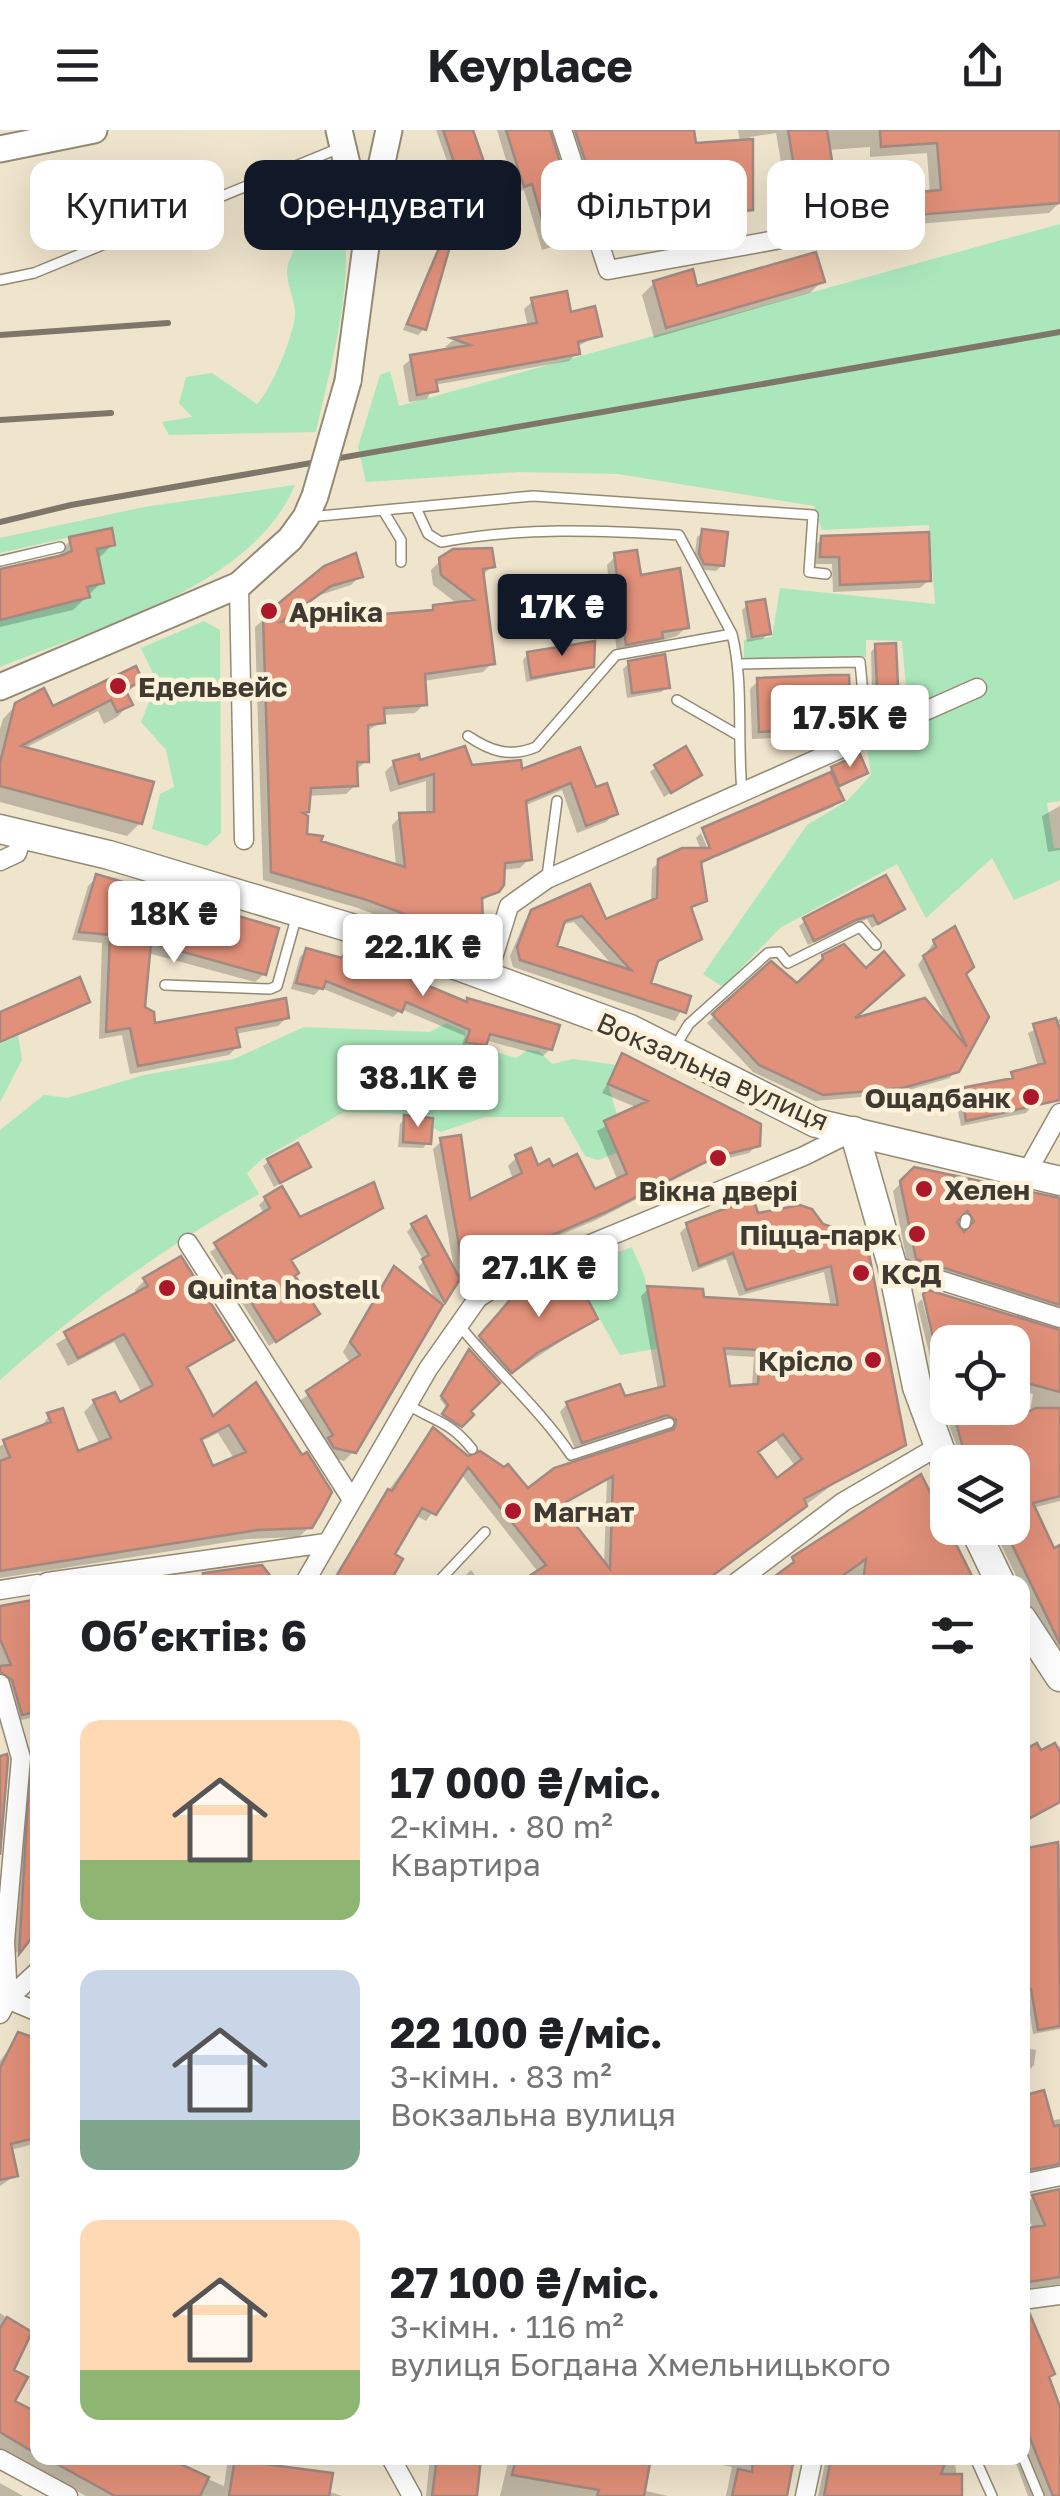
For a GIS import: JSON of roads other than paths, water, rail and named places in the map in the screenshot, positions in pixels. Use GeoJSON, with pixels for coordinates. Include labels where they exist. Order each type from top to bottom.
{"type":"FeatureCollection","features":[{"type":"Feature","properties":{"kind":"main road","name":"Вокзальна вулиця"},"geometry":{"type":"LineString","coordinates":[[11,832],[298,912],[487,977],[630,1030],[816,1123],[974,1166],[1027,1172],[1060,1181]]}},
{"type":"Feature","properties":{"kind":"main road"},"geometry":{"type":"LineString","coordinates":[[854,1131],[892,1265],[917,1387],[937,1445]]}},
{"type":"Feature","properties":{"kind":"main road"},"geometry":{"type":"LineString","coordinates":[[982,1545],[997,1575]]}},
{"type":"Feature","properties":{"kind":"main road"},"geometry":{"type":"LineString","coordinates":[[1030,1631],[1058,1675]]}},
{"type":"Feature","properties":{"kind":"main road"},"geometry":{"type":"LineString","coordinates":[[1030,1672],[1058,1675]]}},
{"type":"Feature","properties":{"kind":"street"},"geometry":{"type":"LineString","coordinates":[[0,149],[94,130]]}},
{"type":"Feature","properties":{"kind":"street"},"geometry":{"type":"LineString","coordinates":[[383,160],[389,130]]}},
{"type":"Feature","properties":{"kind":"street"},"geometry":{"type":"LineString","coordinates":[[562,130],[608,270],[767,242]]}},
{"type":"Feature","properties":{"kind":"street"},"geometry":{"type":"LineString","coordinates":[[0,687],[238,585],[270,561],[311,507],[348,381],[365,250]]}},
{"type":"Feature","properties":{"kind":"street"},"geometry":{"type":"LineString","coordinates":[[238,585],[244,840]]}},
{"type":"Feature","properties":{"kind":"street"},"geometry":{"type":"LineString","coordinates":[[487,977],[509,906],[547,879],[977,688]]}},
{"type":"Feature","properties":{"kind":"street"},"geometry":{"type":"LineString","coordinates":[[0,861],[17,853],[11,832]]}},
{"type":"Feature","properties":{"kind":"street"},"geometry":{"type":"LineString","coordinates":[[1027,1172],[1060,1112]]}},
{"type":"Feature","properties":{"kind":"street"},"geometry":{"type":"LineString","coordinates":[[310,1575],[350,1498],[407,1404],[478,1298],[513,1276],[804,1156],[854,1131]]}},
{"type":"Feature","properties":{"kind":"street"},"geometry":{"type":"LineString","coordinates":[[188,1243],[350,1498]]}},
{"type":"Feature","properties":{"kind":"street"},"geometry":{"type":"LineString","coordinates":[[892,1265],[1060,1318]]}},
{"type":"Feature","properties":{"kind":"street"},"geometry":{"type":"LineString","coordinates":[[746,1575],[843,1502],[930,1464]]}},
{"type":"Feature","properties":{"kind":"street"},"geometry":{"type":"LineString","coordinates":[[99,1575],[326,1544]]}},
{"type":"Feature","properties":{"kind":"street"},"geometry":{"type":"LineString","coordinates":[[0,1590],[30,1585]]}},
{"type":"Feature","properties":{"kind":"street"},"geometry":{"type":"LineString","coordinates":[[0,1684],[20,1758],[2,2003]]}},
{"type":"Feature","properties":{"kind":"street"},"geometry":{"type":"LineString","coordinates":[[2,2003],[30,1978]]}},
{"type":"Feature","properties":{"kind":"street"},"geometry":{"type":"LineString","coordinates":[[2,2003],[30,2010]]}},
{"type":"Feature","properties":{"kind":"street"},"geometry":{"type":"LineString","coordinates":[[1030,2182],[1060,2176]]}},
{"type":"Feature","properties":{"kind":"street"},"geometry":{"type":"LineString","coordinates":[[1030,2299],[1060,2295]]}},
{"type":"Feature","properties":{"kind":"street"},"geometry":{"type":"LineString","coordinates":[[0,2459],[68,2496]]}},
{"type":"Feature","properties":{"kind":"street"},"geometry":{"type":"LineString","coordinates":[[395,2465],[412,2496]]}},
{"type":"Feature","properties":{"kind":"street"},"geometry":{"type":"LineString","coordinates":[[806,2496],[812,2465]]}},
{"type":"Feature","properties":{"kind":"lane"},"geometry":{"type":"LineString","coordinates":[[0,280],[34,273],[341,138]]}},
{"type":"Feature","properties":{"kind":"lane"},"geometry":{"type":"LineString","coordinates":[[311,507],[384,512],[534,496],[813,515],[809,572],[826,574]]}},
{"type":"Feature","properties":{"kind":"lane"},"geometry":{"type":"LineString","coordinates":[[418,510],[428,534],[440,542],[534,529],[679,535],[732,634],[739,664],[736,734],[742,790]]}},
{"type":"Feature","properties":{"kind":"lane"},"geometry":{"type":"LineString","coordinates":[[384,512],[401,540],[401,562]]}},
{"type":"Feature","properties":{"kind":"lane"},"geometry":{"type":"LineString","coordinates":[[0,562],[60,547]]}},
{"type":"Feature","properties":{"kind":"lane"},"geometry":{"type":"LineString","coordinates":[[468,736],[490,751],[523,752],[536,746],[616,655],[732,634]]}},
{"type":"Feature","properties":{"kind":"lane"},"geometry":{"type":"LineString","coordinates":[[739,664],[860,662],[867,736]]}},
{"type":"Feature","properties":{"kind":"lane"},"geometry":{"type":"LineString","coordinates":[[677,700],[736,734]]}},
{"type":"Feature","properties":{"kind":"lane"},"geometry":{"type":"LineString","coordinates":[[547,879],[556,801]]}},
{"type":"Feature","properties":{"kind":"lane"},"geometry":{"type":"LineString","coordinates":[[165,986],[278,986],[298,912]]}},
{"type":"Feature","properties":{"kind":"lane"},"geometry":{"type":"LineString","coordinates":[[673,1051],[688,1024],[768,953],[779,952],[788,963],[860,926],[876,945]]}},
{"type":"Feature","properties":{"kind":"lane"},"geometry":{"type":"LineString","coordinates":[[459,1324],[505,1381],[548,1420],[571,1455],[668,1423]]}},
{"type":"Feature","properties":{"kind":"lane"},"geometry":{"type":"LineString","coordinates":[[407,1404],[428,1418],[452,1424],[472,1449]]}},
{"type":"Feature","properties":{"kind":"lane"},"geometry":{"type":"LineString","coordinates":[[445,1575],[485,1532]]}},
{"type":"Feature","properties":{"kind":"lane"},"geometry":{"type":"LineString","coordinates":[[978,2465],[992,2496]]}},
{"type":"Feature","properties":{"kind":"lane"},"geometry":{"type":"LineString","coordinates":[[1026,2465],[1040,2496]]}},
{"type":"Feature","properties":{"kind":"railway"},"geometry":{"type":"LineString","coordinates":[[0,335],[168,323]]}},
{"type":"Feature","properties":{"kind":"railway"},"geometry":{"type":"LineString","coordinates":[[0,522],[71,505],[1060,332]]}},
{"type":"Feature","properties":{"kind":"railway"},"geometry":{"type":"LineString","coordinates":[[0,420],[111,413]]}},
{"type":"Feature","properties":{"kind":"place","name":"Арніка"},"geometry":{"type":"Point","coordinates":[269,611]}},
{"type":"Feature","properties":{"kind":"place","name":"Едельвейс"},"geometry":{"type":"Point","coordinates":[118,686]}},
{"type":"Feature","properties":{"kind":"place","name":"Ощадбанк"},"geometry":{"type":"Point","coordinates":[1031,1097]}},
{"type":"Feature","properties":{"kind":"place","name":"Вікна двері"},"geometry":{"type":"Point","coordinates":[718,1158]}},
{"type":"Feature","properties":{"kind":"place","name":"Хелен"},"geometry":{"type":"Point","coordinates":[924,1189]}},
{"type":"Feature","properties":{"kind":"place","name":"Піцца-парк"},"geometry":{"type":"Point","coordinates":[917,1234]}},
{"type":"Feature","properties":{"kind":"place","name":"КСД"},"geometry":{"type":"Point","coordinates":[861,1273]}},
{"type":"Feature","properties":{"kind":"place","name":"Quinta hostell"},"geometry":{"type":"Point","coordinates":[167,1288]}},
{"type":"Feature","properties":{"kind":"place","name":"Крісло"},"geometry":{"type":"Point","coordinates":[873,1360]}},
{"type":"Feature","properties":{"kind":"place","name":"Магнат"},"geometry":{"type":"Point","coordinates":[513,1511]}}]}
